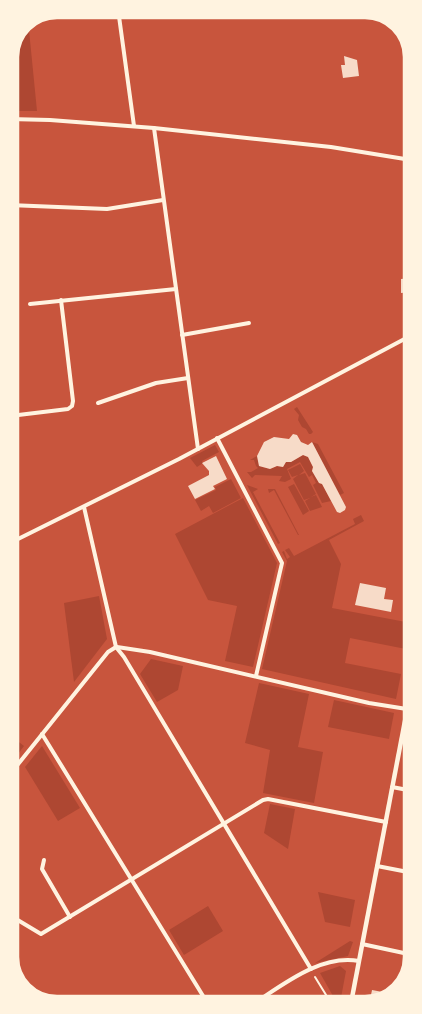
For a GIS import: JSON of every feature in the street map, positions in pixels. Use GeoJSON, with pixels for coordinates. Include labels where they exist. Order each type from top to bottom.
{"type":"FeatureCollection","features":[{"type":"Feature","properties":{"kind":"street"},"geometry":{"type":"LineString","coordinates":[[119,18],[134,126]]}},
{"type":"Feature","properties":{"kind":"street"},"geometry":{"type":"LineString","coordinates":[[18,119],[154,128],[331,147],[404,159]]}},
{"type":"Feature","properties":{"kind":"street"},"geometry":{"type":"LineString","coordinates":[[154,128],[198,449]]}},
{"type":"Feature","properties":{"kind":"street"},"geometry":{"type":"LineString","coordinates":[[18,205],[107,209],[163,200]]}},
{"type":"Feature","properties":{"kind":"street"},"geometry":{"type":"LineString","coordinates":[[30,304],[176,289]]}},
{"type":"Feature","properties":{"kind":"street"},"geometry":{"type":"LineString","coordinates":[[18,415],[68,409],[72,406],[73,401],[61,300]]}},
{"type":"Feature","properties":{"kind":"street"},"geometry":{"type":"LineString","coordinates":[[182,335],[250,323]]}},
{"type":"Feature","properties":{"kind":"street"},"geometry":{"type":"LineString","coordinates":[[18,539],[198,449],[404,339]]}},
{"type":"Feature","properties":{"kind":"street"},"geometry":{"type":"LineString","coordinates":[[98,403],[156,384],[188,378]]}},
{"type":"Feature","properties":{"kind":"street"},"geometry":{"type":"LineString","coordinates":[[218,438],[282,563],[256,676]]}},
{"type":"Feature","properties":{"kind":"street"},"geometry":{"type":"LineString","coordinates":[[84,507],[116,647],[124,657],[312,968]]}},
{"type":"Feature","properties":{"kind":"street"},"geometry":{"type":"LineString","coordinates":[[18,764],[108,652],[116,647],[150,652],[404,709]]}},
{"type":"Feature","properties":{"kind":"street"},"geometry":{"type":"LineString","coordinates":[[353,996],[404,725]]}},
{"type":"Feature","properties":{"kind":"street"},"geometry":{"type":"LineString","coordinates":[[42,734],[203,996]]}},
{"type":"Feature","properties":{"kind":"street"},"geometry":{"type":"LineString","coordinates":[[392,787],[404,789]]}},
{"type":"Feature","properties":{"kind":"street"},"geometry":{"type":"LineString","coordinates":[[18,920],[41,934],[255,803],[268,799],[386,822]]}},
{"type":"Feature","properties":{"kind":"street"},"geometry":{"type":"LineString","coordinates":[[44,860],[42,869],[70,917]]}},
{"type":"Feature","properties":{"kind":"street"},"geometry":{"type":"LineString","coordinates":[[377,866],[404,871]]}},
{"type":"Feature","properties":{"kind":"street"},"geometry":{"type":"LineString","coordinates":[[362,944],[404,953]]}},
{"type":"Feature","properties":{"kind":"street"},"geometry":{"type":"LineString","coordinates":[[266,996],[312,968],[341,960],[359,961]]}},
{"type":"Feature","properties":{"kind":"lane"},"geometry":{"type":"LineString","coordinates":[[315,977],[327,996]]}},
{"type":"Feature","properties":{"kind":"shaded area"},"geometry":{"type":"Polygon","coordinates":[[[29,29],[37,111],[18,111],[18,49],[20,41],[29,29]]]}},
{"type":"Feature","properties":{"kind":"shaded area"},"geometry":{"type":"Polygon","coordinates":[[[297,407],[313,432],[311,434],[302,427],[298,420],[299,415],[294,409],[297,407]]]}},
{"type":"Feature","properties":{"kind":"shaded area"},"geometry":{"type":"Polygon","coordinates":[[[312,442],[318,444],[344,493],[340,495],[312,442]]]}},
{"type":"Feature","properties":{"kind":"shaded area"},"geometry":{"type":"Polygon","coordinates":[[[215,445],[219,452],[202,461],[203,463],[197,467],[190,458],[215,445]]]}},
{"type":"Feature","properties":{"kind":"shaded area"},"geometry":{"type":"Polygon","coordinates":[[[303,455],[308,457],[313,467],[312,471],[331,501],[322,503],[313,485],[316,483],[312,475],[309,477],[300,462],[287,469],[291,479],[285,482],[279,481],[282,476],[255,475],[252,478],[247,472],[258,468],[254,460],[250,460],[257,456],[259,466],[270,469],[277,466],[283,467],[286,462],[291,462],[303,455]]]}},
{"type":"Feature","properties":{"kind":"shaded area"},"geometry":{"type":"Polygon","coordinates":[[[300,464],[304,471],[299,475],[305,473],[316,494],[311,497],[316,495],[322,507],[310,511],[305,501],[310,498],[304,500],[293,479],[298,475],[292,477],[288,470],[300,464]]]}},
{"type":"Feature","properties":{"kind":"shaded area"},"geometry":{"type":"Polygon","coordinates":[[[231,479],[241,498],[213,513],[209,506],[201,511],[195,500],[216,490],[215,487],[231,479]]]}},
{"type":"Feature","properties":{"kind":"shaded area"},"geometry":{"type":"Polygon","coordinates":[[[294,484],[309,511],[303,515],[288,487],[294,484]]]}},
{"type":"Feature","properties":{"kind":"shaded area"},"geometry":{"type":"Polygon","coordinates":[[[247,485],[258,489],[253,492],[280,543],[278,544],[247,485]]]}},
{"type":"Feature","properties":{"kind":"shaded area"},"geometry":{"type":"Polygon","coordinates":[[[268,489],[275,489],[299,535],[274,490],[269,493],[268,489]]]}},
{"type":"Feature","properties":{"kind":"shaded area"},"geometry":{"type":"Polygon","coordinates":[[[243,498],[277,563],[253,667],[225,661],[237,606],[208,600],[175,534],[243,498]]]}},
{"type":"Feature","properties":{"kind":"shaded area"},"geometry":{"type":"Polygon","coordinates":[[[361,515],[364,521],[329,540],[341,564],[332,608],[404,622],[404,649],[350,638],[345,663],[401,674],[396,699],[262,669],[287,561],[282,552],[284,551],[287,559],[290,557],[285,550],[289,548],[294,556],[355,524],[353,519],[361,515]]]}},
{"type":"Feature","properties":{"kind":"shaded area"},"geometry":{"type":"Polygon","coordinates":[[[99,596],[107,639],[74,682],[64,603],[99,596]]]}},
{"type":"Feature","properties":{"kind":"shaded area"},"geometry":{"type":"Polygon","coordinates":[[[151,659],[183,666],[178,690],[157,702],[140,674],[151,659]]]}},
{"type":"Feature","properties":{"kind":"shaded area"},"geometry":{"type":"Polygon","coordinates":[[[259,683],[309,694],[298,747],[323,752],[314,803],[263,793],[270,750],[245,743],[259,683]]]}},
{"type":"Feature","properties":{"kind":"shaded area"},"geometry":{"type":"Polygon","coordinates":[[[334,700],[394,713],[389,739],[328,727],[334,700]]]}},
{"type":"Feature","properties":{"kind":"shaded area"},"geometry":{"type":"Polygon","coordinates":[[[18,741],[24,746],[18,754],[18,741]]]}},
{"type":"Feature","properties":{"kind":"shaded area"},"geometry":{"type":"Polygon","coordinates":[[[42,746],[80,808],[58,821],[25,767],[42,746]]]}},
{"type":"Feature","properties":{"kind":"shaded area"},"geometry":{"type":"Polygon","coordinates":[[[270,804],[295,809],[288,849],[264,833],[270,804]]]}},
{"type":"Feature","properties":{"kind":"shaded area"},"geometry":{"type":"Polygon","coordinates":[[[318,892],[355,900],[350,927],[325,922],[318,892]]]}},
{"type":"Feature","properties":{"kind":"shaded area"},"geometry":{"type":"Polygon","coordinates":[[[208,906],[223,931],[184,955],[169,930],[208,906]]]}},
{"type":"Feature","properties":{"kind":"shaded area"},"geometry":{"type":"Polygon","coordinates":[[[350,941],[353,942],[348,956],[315,963],[350,941]]]}},
{"type":"Feature","properties":{"kind":"shaded area"},"geometry":{"type":"Polygon","coordinates":[[[340,966],[346,971],[341,996],[333,996],[320,973],[340,966]]]}},
{"type":"Feature","properties":{"kind":"building"},"geometry":{"type":"Polygon","coordinates":[[[344,56],[357,60],[359,76],[343,78],[341,65],[345,65],[344,56]]]}},
{"type":"Feature","properties":{"kind":"building"},"geometry":{"type":"Polygon","coordinates":[[[401,279],[404,279],[404,293],[401,293],[401,279]]]}},
{"type":"Feature","properties":{"kind":"building"},"geometry":{"type":"Polygon","coordinates":[[[293,434],[297,435],[301,442],[308,445],[312,442],[346,507],[345,510],[340,513],[337,512],[322,484],[319,483],[312,471],[313,467],[308,457],[303,455],[291,462],[286,462],[283,467],[277,466],[270,469],[259,466],[257,456],[264,442],[274,437],[289,439],[293,434]]]}},
{"type":"Feature","properties":{"kind":"building"},"geometry":{"type":"Polygon","coordinates":[[[216,456],[227,479],[213,486],[215,489],[195,499],[188,486],[209,475],[209,471],[202,463],[216,456]]]}},
{"type":"Feature","properties":{"kind":"building"},"geometry":{"type":"Polygon","coordinates":[[[360,583],[386,588],[384,599],[393,600],[391,612],[355,605],[360,583]]]}},
{"type":"Feature","properties":{"kind":"building"},"geometry":{"type":"Polygon","coordinates":[[[372,990],[383,992],[373,996],[371,996],[372,990]]]}}]}
